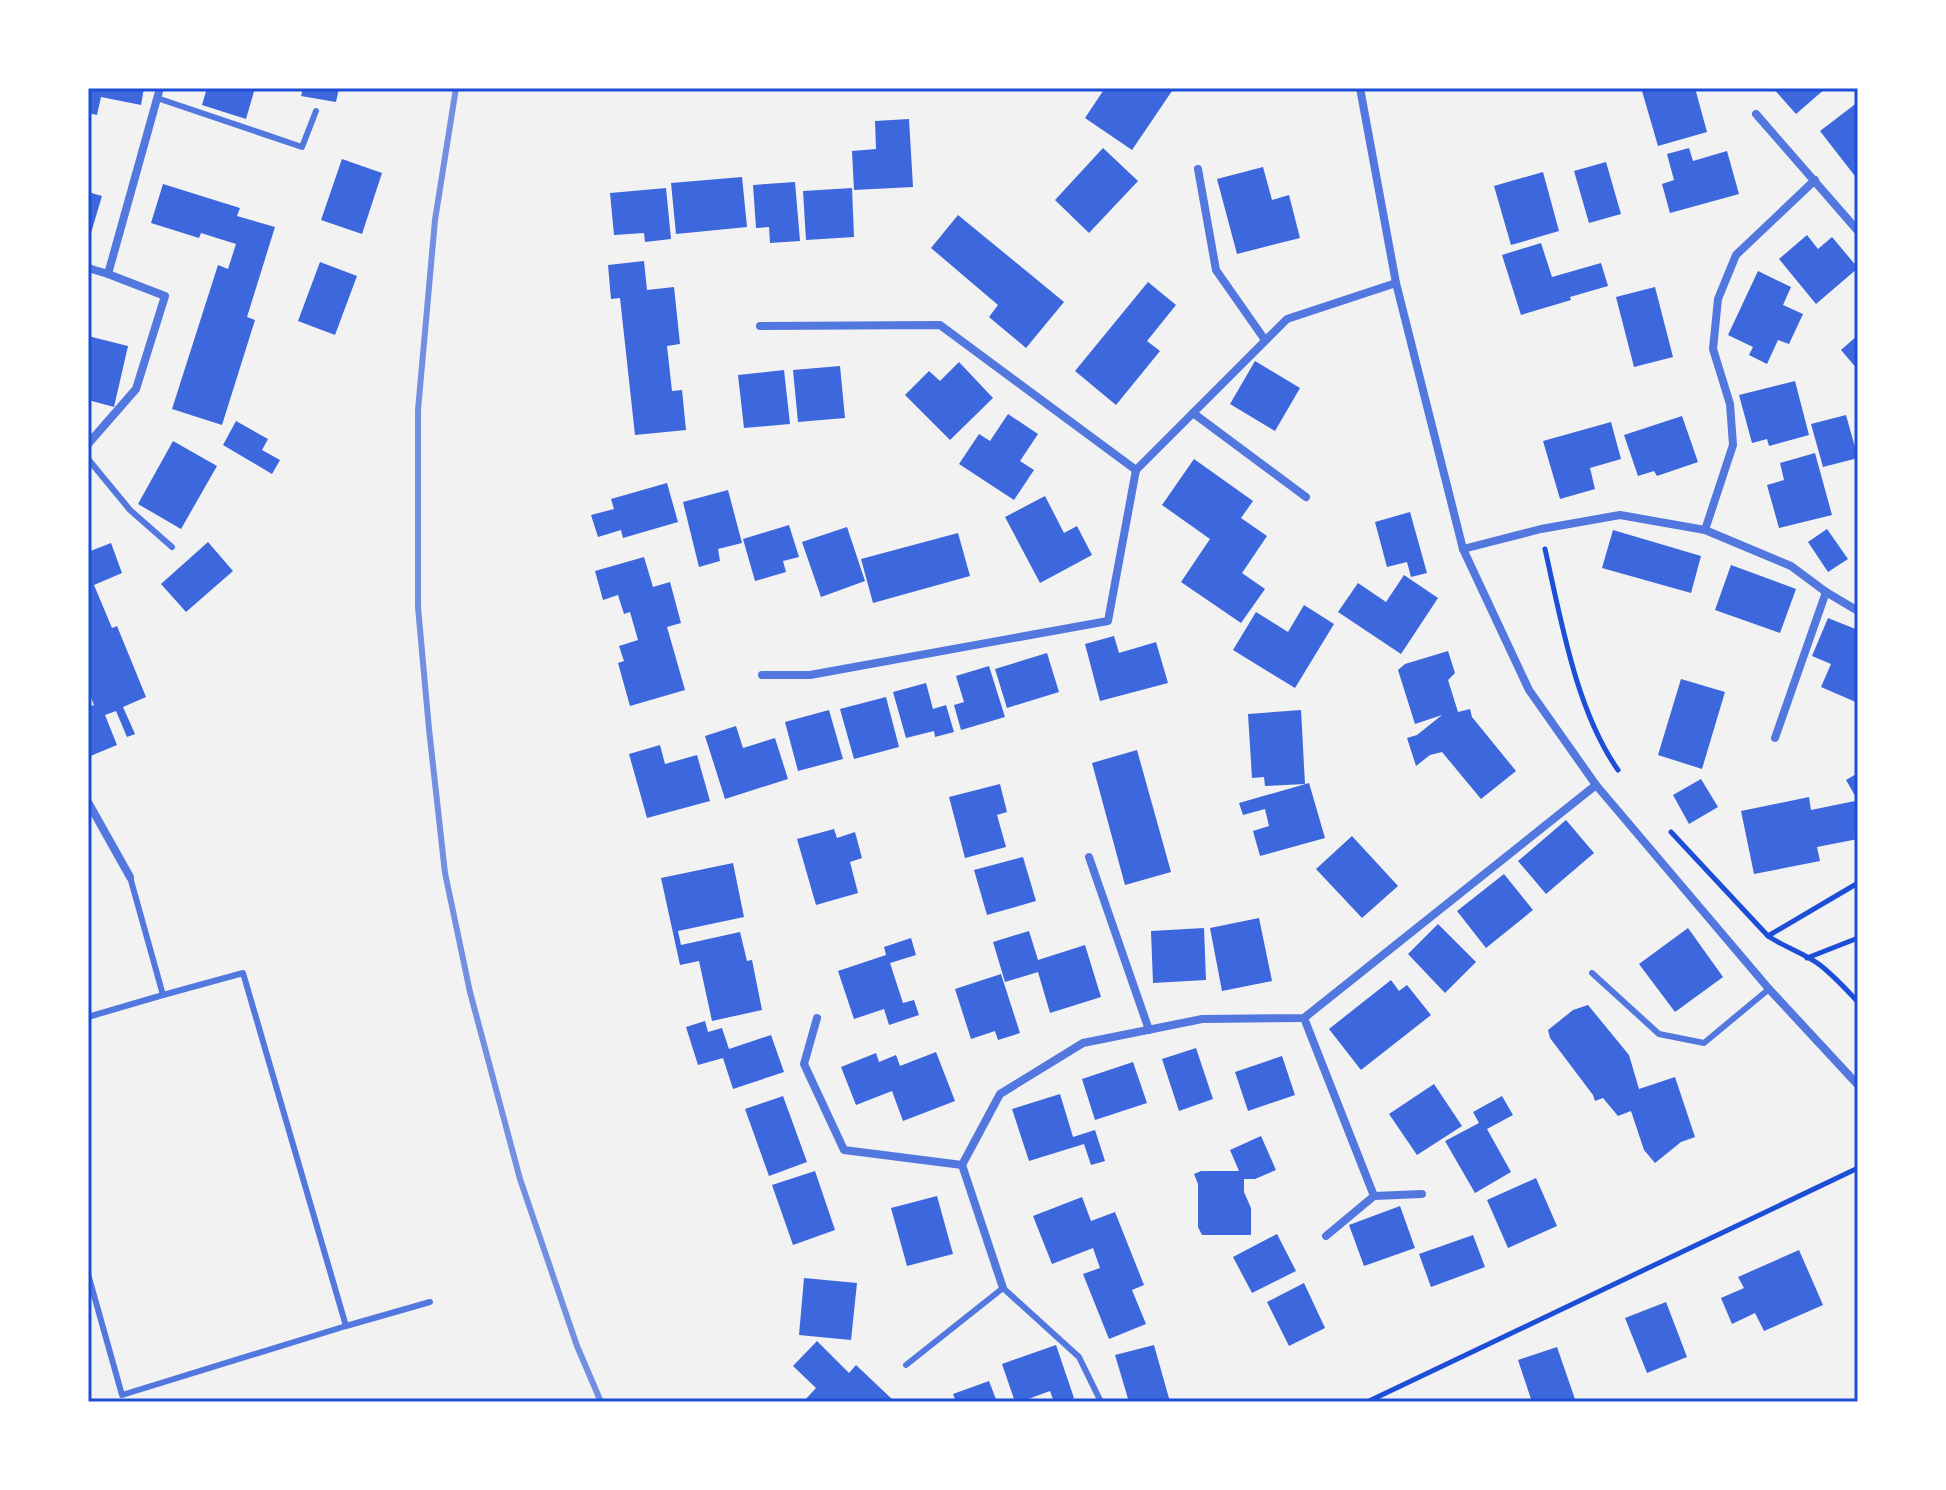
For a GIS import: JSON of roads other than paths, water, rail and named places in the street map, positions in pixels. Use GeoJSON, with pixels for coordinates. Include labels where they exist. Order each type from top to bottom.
{"type":"FeatureCollection","features":[{"type":"Feature","properties":{"kind":"street"},"geometry":{"type":"LineString","coordinates":[[108,274],[160,88]]}},
{"type":"Feature","properties":{"kind":"street"},"geometry":{"type":"LineString","coordinates":[[1360,88],[1396,283],[1463,549],[1529,690],[1596,785],[1769,989],[1858,1085]]}},
{"type":"Feature","properties":{"kind":"street"},"geometry":{"type":"LineString","coordinates":[[1756,114],[1858,231]]}},
{"type":"Feature","properties":{"kind":"street"},"geometry":{"type":"LineString","coordinates":[[1198,169],[1216,270],[1265,340]]}},
{"type":"Feature","properties":{"kind":"street"},"geometry":{"type":"LineString","coordinates":[[1705,530],[1733,445],[1730,404],[1713,349],[1718,299],[1736,255],[1815,180]]}},
{"type":"Feature","properties":{"kind":"street"},"geometry":{"type":"LineString","coordinates":[[88,268],[165,296],[136,389],[88,444]]}},
{"type":"Feature","properties":{"kind":"street"},"geometry":{"type":"LineString","coordinates":[[762,675],[810,675],[1108,621],[1136,470],[1287,319],[1396,283]]}},
{"type":"Feature","properties":{"kind":"street"},"geometry":{"type":"LineString","coordinates":[[760,326],[940,325],[1136,470]]}},
{"type":"Feature","properties":{"kind":"street"},"geometry":{"type":"LineString","coordinates":[[1193,413],[1306,497]]}},
{"type":"Feature","properties":{"kind":"street"},"geometry":{"type":"LineString","coordinates":[[1463,549],[1541,529],[1620,515],[1705,530],[1791,566],[1858,611]]}},
{"type":"Feature","properties":{"kind":"street"},"geometry":{"type":"LineString","coordinates":[[1775,738],[1826,592]]}},
{"type":"Feature","properties":{"kind":"street"},"geometry":{"type":"LineString","coordinates":[[1003,1288],[962,1165],[1000,1094],[1083,1043],[1202,1019],[1304,1018],[1596,785]]}},
{"type":"Feature","properties":{"kind":"street"},"geometry":{"type":"LineString","coordinates":[[88,802],[130,877]]}},
{"type":"Feature","properties":{"kind":"street"},"geometry":{"type":"LineString","coordinates":[[1089,857],[1149,1030]]}},
{"type":"Feature","properties":{"kind":"street"},"geometry":{"type":"LineString","coordinates":[[817,1018],[804,1064],[844,1150],[962,1165]]}},
{"type":"Feature","properties":{"kind":"street"},"geometry":{"type":"LineString","coordinates":[[1304,1018],[1374,1196]]}},
{"type":"Feature","properties":{"kind":"street"},"geometry":{"type":"LineString","coordinates":[[1326,1236],[1374,1196],[1422,1194]]}},
{"type":"Feature","properties":{"kind":"lane"},"geometry":{"type":"LineString","coordinates":[[157,98],[302,147],[316,111]]}},
{"type":"Feature","properties":{"kind":"lane"},"geometry":{"type":"LineString","coordinates":[[88,459],[130,510],[172,547]]}},
{"type":"Feature","properties":{"kind":"lane"},"geometry":{"type":"LineString","coordinates":[[130,877],[163,995]]}},
{"type":"Feature","properties":{"kind":"lane"},"geometry":{"type":"LineString","coordinates":[[88,1017],[243,973],[346,1326]]}},
{"type":"Feature","properties":{"kind":"lane"},"geometry":{"type":"LineString","coordinates":[[1592,973],[1659,1034],[1704,1043],[1769,989]]}},
{"type":"Feature","properties":{"kind":"lane"},"geometry":{"type":"LineString","coordinates":[[88,1274],[122,1395],[430,1302]]}},
{"type":"Feature","properties":{"kind":"lane"},"geometry":{"type":"LineString","coordinates":[[906,1365],[1003,1288],[1079,1357],[1101,1402]]}},
{"type":"Feature","properties":{"kind":"railway"},"geometry":{"type":"LineString","coordinates":[[456,88],[435,220],[418,410],[418,607],[429,729],[445,873],[470,992],[520,1179],[577,1346],[601,1402]]}}]}
